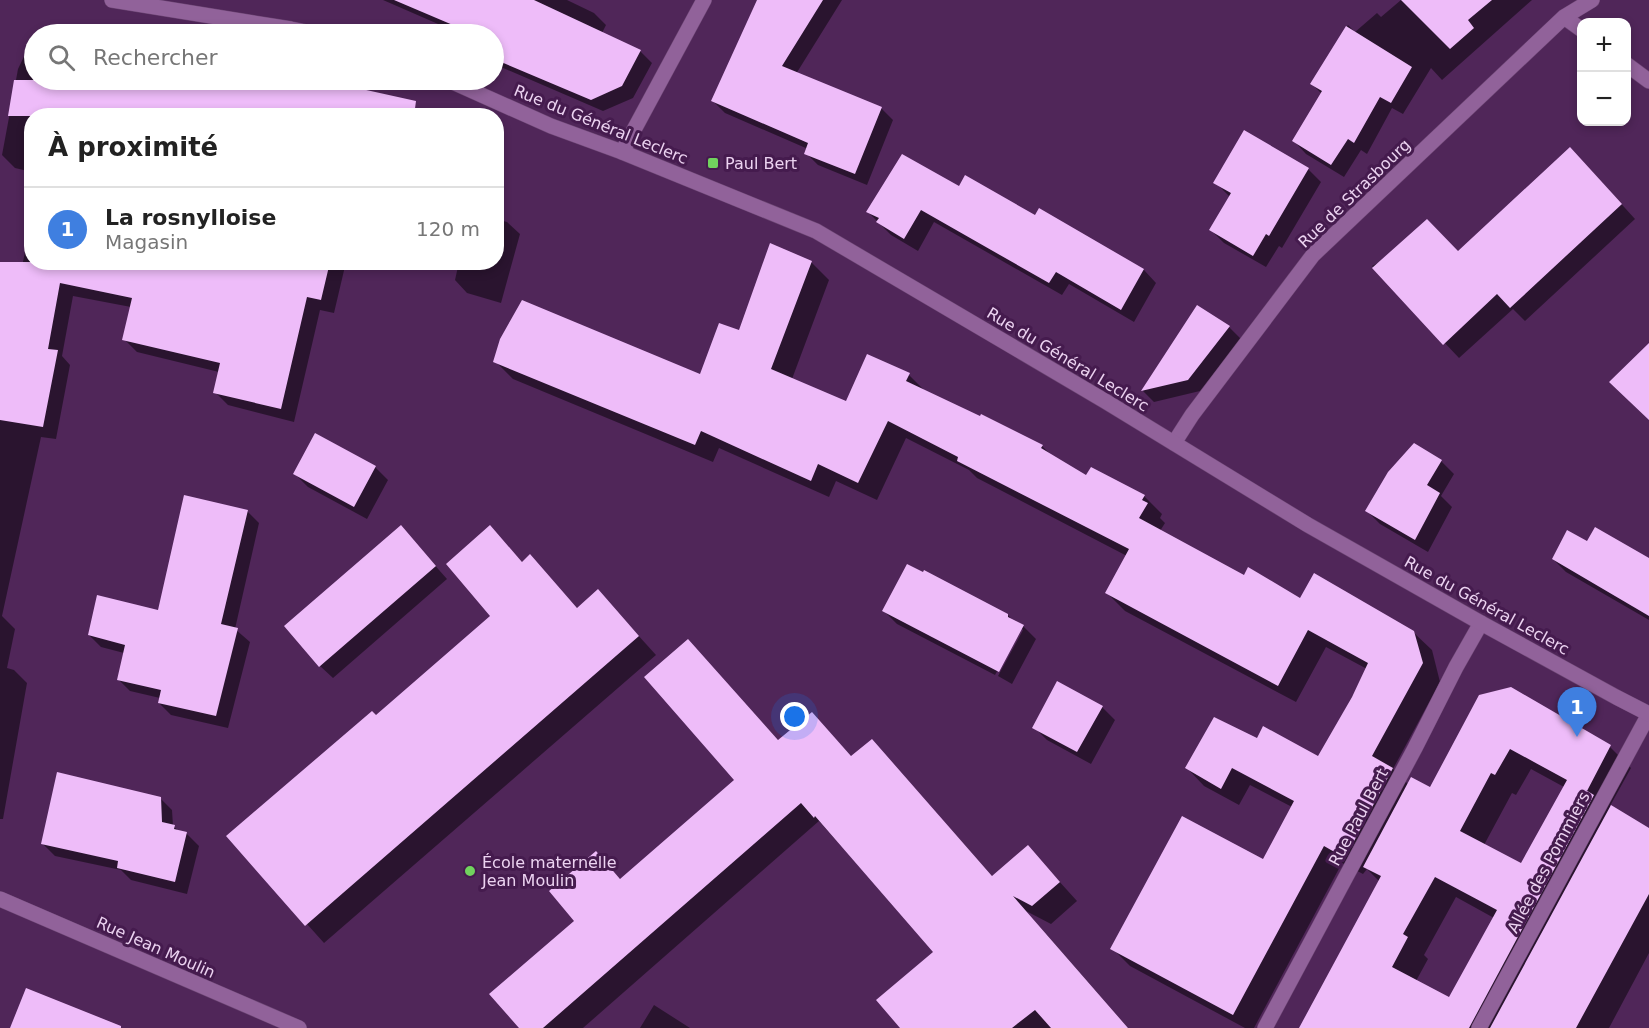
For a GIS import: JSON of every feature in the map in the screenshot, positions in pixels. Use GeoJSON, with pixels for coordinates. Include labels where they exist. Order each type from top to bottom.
{"type":"FeatureCollection","features":[{"type":"Feature","properties":{"kind":"street"},"geometry":{"type":"LineString","coordinates":[[112,0],[256,24]]}},
{"type":"Feature","properties":{"kind":"street"},"geometry":{"type":"LineString","coordinates":[[622,152],[704,0]]}},
{"type":"Feature","properties":{"kind":"street","name":"Rue de Strasbourg"},"geometry":{"type":"LineString","coordinates":[[1174,443],[1192,415],[1313,255],[1564,17],[1592,0]]}},
{"type":"Feature","properties":{"kind":"street"},"geometry":{"type":"LineString","coordinates":[[1564,17],[1577,27]]}},
{"type":"Feature","properties":{"kind":"street"},"geometry":{"type":"LineString","coordinates":[[1631,68],[1649,81]]}},
{"type":"Feature","properties":{"kind":"street","name":"Rue du Général Leclerc"},"geometry":{"type":"LineString","coordinates":[[470,90],[551,126],[622,152],[816,231],[1308,525],[1616,698],[1649,714]]}},
{"type":"Feature","properties":{"kind":"street","name":"Rue Paul Bert"},"geometry":{"type":"LineString","coordinates":[[1265,1028],[1415,748],[1455,667],[1481,623]]}},
{"type":"Feature","properties":{"kind":"street","name":"Allée des Pommiers"},"geometry":{"type":"LineString","coordinates":[[1479,1028],[1649,714]]}},
{"type":"Feature","properties":{"kind":"street","name":"Rue Jean Moulin"},"geometry":{"type":"LineString","coordinates":[[0,899],[299,1028]]}},
{"type":"Feature","properties":{"kind":"building"},"geometry":{"type":"Polygon","coordinates":[[[394,0],[534,0],[641,50],[622,86],[591,100],[504,63],[504,24],[450,24],[394,0]]]}},
{"type":"Feature","properties":{"kind":"building"},"geometry":{"type":"Polygon","coordinates":[[[757,0],[823,0],[782,66],[882,107],[855,174],[804,154],[808,143],[711,101],[757,0]]]}},
{"type":"Feature","properties":{"kind":"building"},"geometry":{"type":"Polygon","coordinates":[[[1401,0],[1492,0],[1468,20],[1474,28],[1450,49],[1401,0]]]}},
{"type":"Feature","properties":{"kind":"building"},"geometry":{"type":"Polygon","coordinates":[[[1346,26],[1412,67],[1391,103],[1380,97],[1354,143],[1348,139],[1331,165],[1292,141],[1322,91],[1310,84],[1346,26]]]}},
{"type":"Feature","properties":{"kind":"building"},"geometry":{"type":"Polygon","coordinates":[[[14,80],[24,80],[24,90],[366,90],[416,101],[415,108],[24,108],[24,116],[8,116],[14,80]]]}},
{"type":"Feature","properties":{"kind":"building"},"geometry":{"type":"Polygon","coordinates":[[[1244,130],[1309,168],[1269,236],[1266,234],[1253,256],[1209,230],[1231,193],[1213,183],[1244,130]]]}},
{"type":"Feature","properties":{"kind":"building"},"geometry":{"type":"Polygon","coordinates":[[[1570,147],[1622,204],[1510,308],[1497,294],[1443,345],[1372,268],[1427,219],[1458,251],[1570,147]]]}},
{"type":"Feature","properties":{"kind":"building"},"geometry":{"type":"Polygon","coordinates":[[[902,154],[959,186],[965,175],[1035,215],[1039,208],[1144,269],[1121,310],[1056,272],[1049,283],[921,210],[904,239],[876,222],[879,218],[866,212],[902,154]]]}},
{"type":"Feature","properties":{"kind":"building"},"geometry":{"type":"Polygon","coordinates":[[[770,243],[812,261],[771,369],[846,401],[867,354],[910,373],[906,381],[980,416],[981,414],[1043,445],[1041,448],[1086,475],[1091,467],[1145,495],[1142,500],[1148,503],[1139,518],[1244,575],[1248,567],[1300,598],[1314,573],[1414,631],[1423,663],[1372,756],[1393,768],[1345,858],[1324,846],[1233,1015],[1110,949],[1182,816],[1263,859],[1294,801],[1232,768],[1221,789],[1185,768],[1214,717],[1257,738],[1263,726],[1318,756],[1352,697],[1368,663],[1308,630],[1278,686],[1105,593],[1129,549],[957,461],[958,457],[888,421],[858,483],[818,464],[811,481],[701,431],[695,445],[493,362],[500,339],[522,300],[700,374],[719,323],[739,330],[770,243]]]}},
{"type":"Feature","properties":{"kind":"building"},"geometry":{"type":"Polygon","coordinates":[[[0,262],[24,262],[24,270],[328,270],[321,300],[307,297],[281,409],[213,393],[220,363],[122,340],[132,298],[60,283],[48,349],[58,350],[43,427],[0,420],[0,262]]]}},
{"type":"Feature","properties":{"kind":"building"},"geometry":{"type":"Polygon","coordinates":[[[1197,305],[1230,326],[1188,380],[1141,391],[1197,305]]]}},
{"type":"Feature","properties":{"kind":"building"},"geometry":{"type":"Polygon","coordinates":[[[1649,343],[1649,420],[1609,382],[1649,343]]]}},
{"type":"Feature","properties":{"kind":"building"},"geometry":{"type":"Polygon","coordinates":[[[315,433],[376,466],[354,507],[293,474],[315,433]]]}},
{"type":"Feature","properties":{"kind":"building"},"geometry":{"type":"Polygon","coordinates":[[[1414,443],[1442,460],[1427,485],[1440,493],[1415,540],[1365,511],[1388,472],[1414,443]]]}},
{"type":"Feature","properties":{"kind":"building"},"geometry":{"type":"Polygon","coordinates":[[[184,495],[248,510],[221,624],[238,628],[216,716],[158,703],[161,690],[117,680],[125,645],[88,635],[97,595],[158,610],[184,495]]]}},
{"type":"Feature","properties":{"kind":"building"},"geometry":{"type":"Polygon","coordinates":[[[401,525],[436,566],[319,667],[284,626],[401,525]]]}},
{"type":"Feature","properties":{"kind":"building"},"geometry":{"type":"Polygon","coordinates":[[[490,525],[522,562],[530,554],[577,608],[598,589],[639,636],[305,926],[226,836],[372,711],[376,715],[490,616],[446,564],[490,525]]]}},
{"type":"Feature","properties":{"kind":"building"},"geometry":{"type":"Polygon","coordinates":[[[1595,527],[1649,558],[1649,616],[1552,559],[1567,530],[1587,541],[1595,527]]]}},
{"type":"Feature","properties":{"kind":"building"},"geometry":{"type":"Polygon","coordinates":[[[907,564],[923,572],[924,570],[1008,614],[1008,617],[1024,625],[999,672],[882,611],[907,564]]]}},
{"type":"Feature","properties":{"kind":"building"},"geometry":{"type":"Polygon","coordinates":[[[688,639],[778,740],[812,712],[851,756],[872,739],[992,876],[1028,845],[1060,882],[1032,906],[1013,896],[1128,1028],[1051,1028],[1035,1010],[1012,1028],[900,1028],[876,1000],[933,952],[815,816],[814,818],[801,803],[543,1028],[519,1028],[489,994],[574,921],[549,891],[596,851],[620,879],[734,780],[644,677],[688,639]]]}},
{"type":"Feature","properties":{"kind":"building"},"geometry":{"type":"Polygon","coordinates":[[[1057,681],[1103,706],[1077,752],[1032,728],[1057,681]]]}},
{"type":"Feature","properties":{"kind":"building"},"geometry":{"type":"Polygon","coordinates":[[[1511,687],[1611,745],[1587,791],[1594,795],[1469,1028],[1299,1028],[1381,876],[1363,867],[1411,777],[1430,787],[1479,695],[1511,687]],[[1510,749],[1495,775],[1491,773],[1460,831],[1521,863],[1567,780],[1510,749]],[[1435,877],[1403,934],[1408,937],[1392,967],[1449,997],[1497,910],[1435,877]]]}},
{"type":"Feature","properties":{"kind":"building"},"geometry":{"type":"Polygon","coordinates":[[[57,772],[161,797],[162,822],[175,825],[174,829],[187,832],[175,882],[117,868],[118,861],[41,844],[57,772]]]}},
{"type":"Feature","properties":{"kind":"building"},"geometry":{"type":"Polygon","coordinates":[[[1611,805],[1649,828],[1649,894],[1576,1028],[1490,1028],[1611,805]]]}},
{"type":"Feature","properties":{"kind":"building"},"geometry":{"type":"Polygon","coordinates":[[[26,988],[121,1026],[121,1028],[10,1028],[26,988]]]}},
{"type":"Feature","properties":{"kind":"place","name":"Paul Bert"},"geometry":{"type":"Point","coordinates":[713,163]}},
{"type":"Feature","properties":{"kind":"place","name":"La rosnylloise"},"geometry":{"type":"Point","coordinates":[1577,737]}},
{"type":"Feature","properties":{"kind":"place","name":"École maternelle Jean Moulin"},"geometry":{"type":"Point","coordinates":[470,871]}}]}
